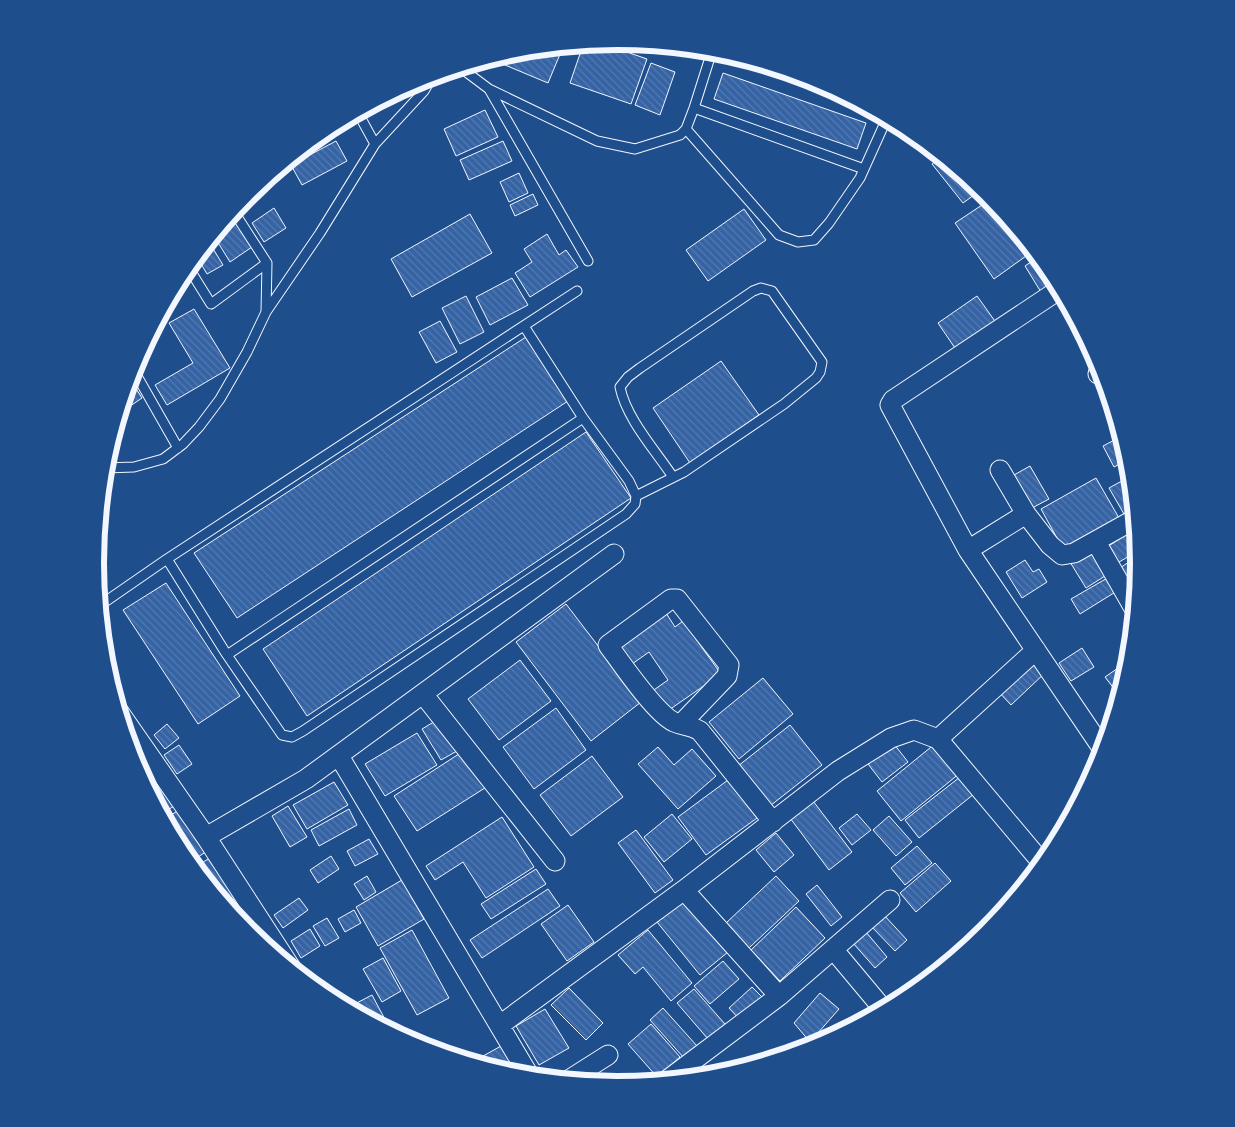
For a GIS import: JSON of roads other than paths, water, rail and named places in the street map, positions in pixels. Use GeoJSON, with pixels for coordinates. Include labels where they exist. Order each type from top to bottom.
{"type":"FeatureCollection","features":[{"type":"Feature","properties":{"kind":"street"},"geometry":{"type":"LineString","coordinates":[[1054,293],[893,400],[890,405],[968,550],[1099,743]]}},
{"type":"Feature","properties":{"kind":"street"},"geometry":{"type":"LineString","coordinates":[[1000,470],[1026,514],[1050,545],[1062,555],[1074,553],[1129,522]]}},
{"type":"Feature","properties":{"kind":"street"},"geometry":{"type":"LineString","coordinates":[[968,550],[1026,514]]}},
{"type":"Feature","properties":{"kind":"street"},"geometry":{"type":"LineString","coordinates":[[1096,542],[1130,601]]}},
{"type":"Feature","properties":{"kind":"street"},"geometry":{"type":"LineString","coordinates":[[206,838],[306,779],[614,554]]}},
{"type":"Feature","properties":{"kind":"street"},"geometry":{"type":"LineString","coordinates":[[682,724],[727,676],[729,665],[677,599],[671,599],[608,645],[654,704],[674,722],[682,724],[691,725],[700,731],[773,822]]}},
{"type":"Feature","properties":{"kind":"street"},"geometry":{"type":"LineString","coordinates":[[938,739],[1036,650]]}},
{"type":"Feature","properties":{"kind":"street"},"geometry":{"type":"LineString","coordinates":[[423,694],[555,861]]}},
{"type":"Feature","properties":{"kind":"street"},"geometry":{"type":"LineString","coordinates":[[131,727],[279,950]]}},
{"type":"Feature","properties":{"kind":"street"},"geometry":{"type":"LineString","coordinates":[[500,1025],[684,890],[838,771],[891,738],[914,730],[938,739],[1038,858]]}},
{"type":"Feature","properties":{"kind":"street"},"geometry":{"type":"LineString","coordinates":[[339,756],[525,1068]]}},
{"type":"Feature","properties":{"kind":"street"},"geometry":{"type":"LineString","coordinates":[[684,890],[779,996]]}},
{"type":"Feature","properties":{"kind":"street"},"geometry":{"type":"LineString","coordinates":[[676,1074],[779,996],[890,900]]}},
{"type":"Feature","properties":{"kind":"street"},"geometry":{"type":"LineString","coordinates":[[833,949],[879,1005]]}},
{"type":"Feature","properties":{"kind":"street"},"geometry":{"type":"LineString","coordinates":[[577,1075],[608,1055]]}},
{"type":"Feature","properties":{"kind":"lane"},"geometry":{"type":"LineString","coordinates":[[467,72],[489,89],[597,142],[635,149],[680,135],[686,129],[709,58]]}},
{"type":"Feature","properties":{"kind":"lane"},"geometry":{"type":"LineString","coordinates":[[113,468],[134,467],[164,459],[199,427],[220,399],[247,352],[266,312],[320,233],[375,144],[426,87]]}},
{"type":"Feature","properties":{"kind":"lane"},"geometry":{"type":"LineString","coordinates":[[489,89],[588,261]]}},
{"type":"Feature","properties":{"kind":"lane"},"geometry":{"type":"LineString","coordinates":[[694,108],[864,169]]}},
{"type":"Feature","properties":{"kind":"lane"},"geometry":{"type":"LineString","coordinates":[[361,119],[375,144]]}},
{"type":"Feature","properties":{"kind":"lane"},"geometry":{"type":"LineString","coordinates":[[686,129],[779,235],[798,242],[814,240],[828,223],[860,178],[884,125]]}},
{"type":"Feature","properties":{"kind":"lane"},"geometry":{"type":"LineString","coordinates":[[238,218],[267,264],[266,312]]}},
{"type":"Feature","properties":{"kind":"lane"},"geometry":{"type":"LineString","coordinates":[[193,275],[211,304],[267,264]]}},
{"type":"Feature","properties":{"kind":"lane"},"geometry":{"type":"LineString","coordinates":[[636,496],[684,472],[784,404],[816,378],[820,372],[822,362],[772,292],[761,288],[752,291],[640,368],[628,377],[620,387],[622,398],[632,417],[673,477]]}},
{"type":"Feature","properties":{"kind":"lane"},"geometry":{"type":"LineString","coordinates":[[105,602],[167,559],[577,291]]}},
{"type":"Feature","properties":{"kind":"lane"},"geometry":{"type":"LineString","coordinates":[[167,559],[282,735],[292,737],[626,514],[635,504],[636,496],[629,481],[583,418],[524,326]]}},
{"type":"Feature","properties":{"kind":"lane"},"geometry":{"type":"LineString","coordinates":[[138,379],[178,448]]}},
{"type":"Feature","properties":{"kind":"lane"},"geometry":{"type":"LineString","coordinates":[[228,655],[583,418]]}}]}
